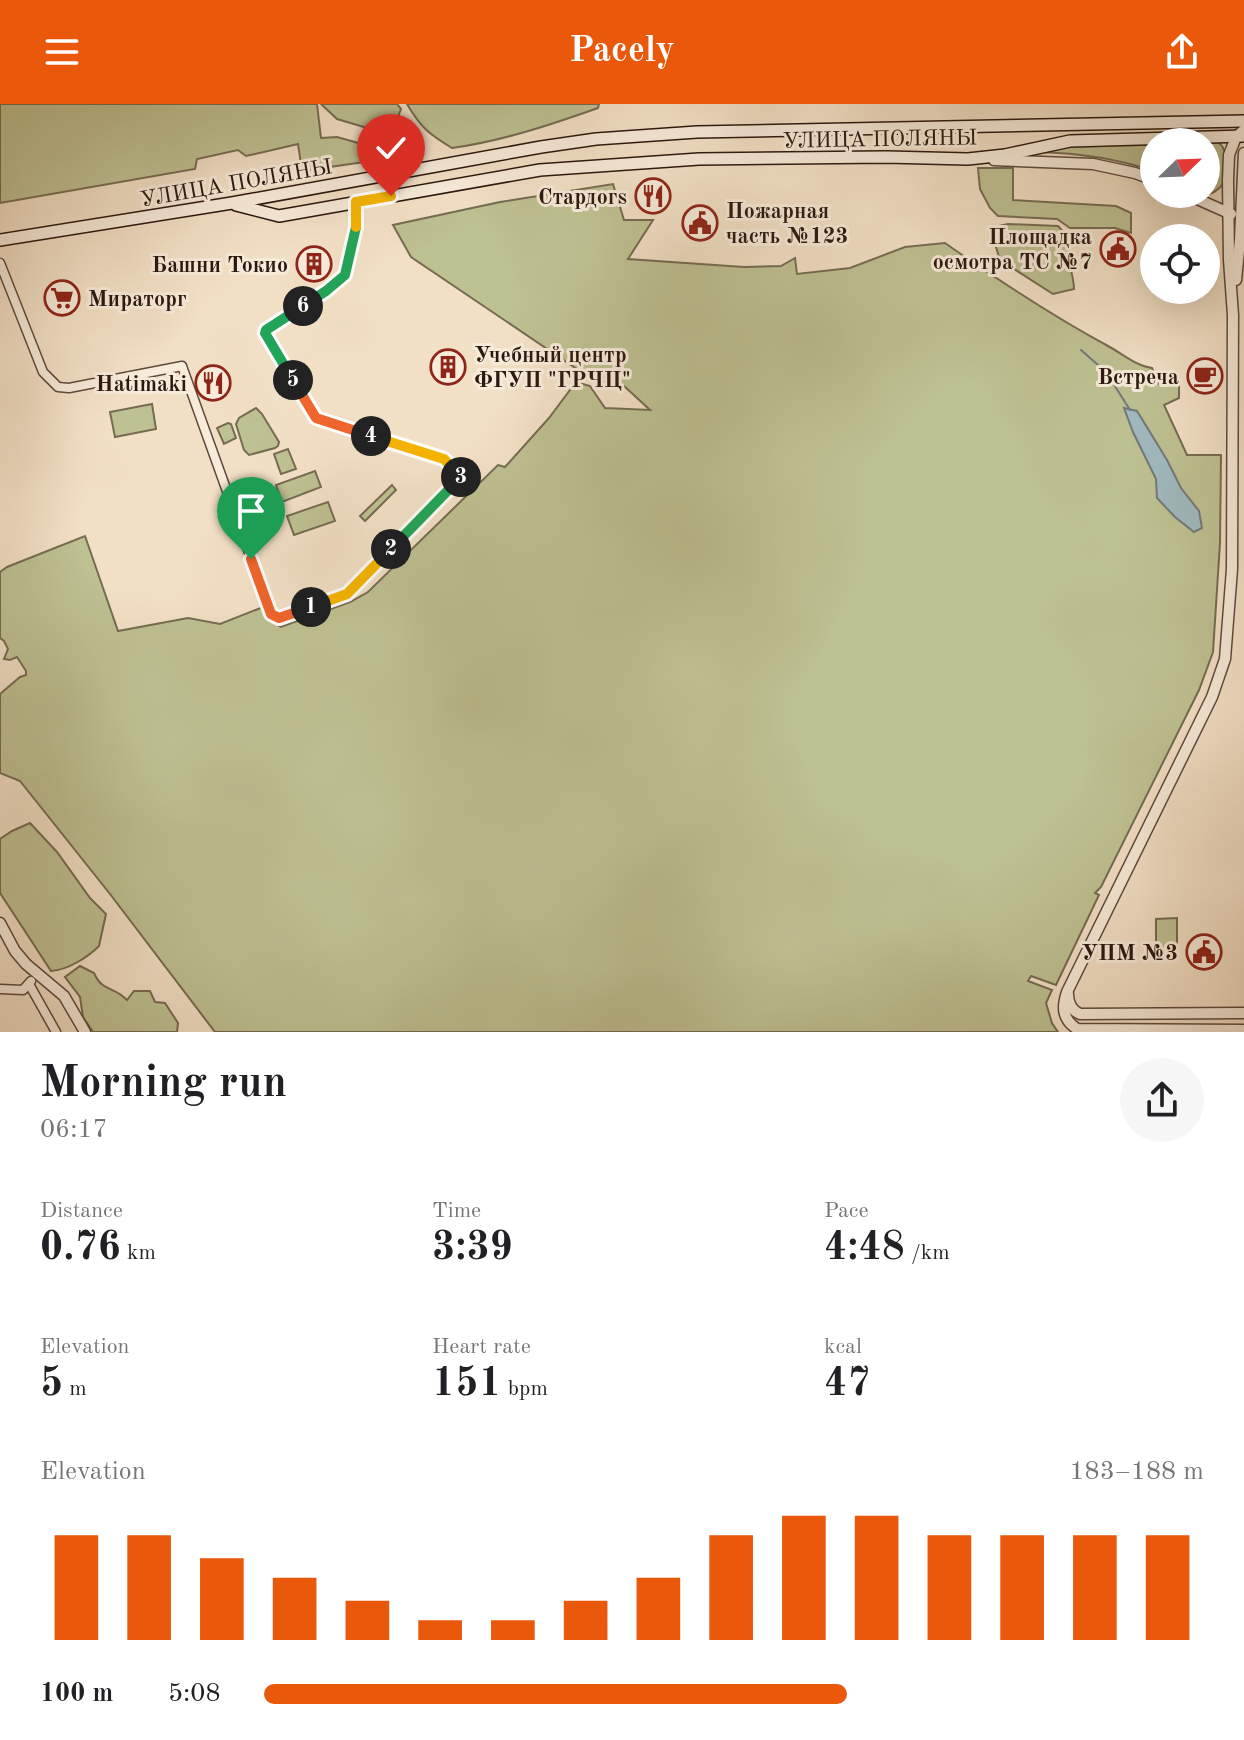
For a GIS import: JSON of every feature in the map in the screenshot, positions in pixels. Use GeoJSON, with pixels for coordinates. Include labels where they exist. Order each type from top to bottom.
{"type":"FeatureCollection","features":[{"type":"Feature","properties":{"kind":"main road","name":"УЛИЦА ПОЛЯНЫ"},"geometry":{"type":"LineString","coordinates":[[0,240],[596,139],[697,132],[1244,121]]}},
{"type":"Feature","properties":{"kind":"main road","name":"УЛИЦА ПОЛЯНЫ"},"geometry":{"type":"LineString","coordinates":[[1220,136],[1241,134]]}},
{"type":"Feature","properties":{"kind":"main road","name":"УЛИЦА ПОЛЯНЫ"},"geometry":{"type":"LineString","coordinates":[[232,203],[279,216],[540,170],[699,159],[968,159],[1005,155],[1070,141],[1140,139]]}},
{"type":"Feature","properties":{"kind":"street"},"geometry":{"type":"LineString","coordinates":[[1219,120],[1241,134]]}},
{"type":"Feature","properties":{"kind":"street"},"geometry":{"type":"LineString","coordinates":[[1229,155],[1241,134]]}},
{"type":"Feature","properties":{"kind":"street"},"geometry":{"type":"LineString","coordinates":[[1233,298],[1242,243],[1241,134]]}},
{"type":"Feature","properties":{"kind":"street"},"geometry":{"type":"LineString","coordinates":[[1220,140],[1229,155],[1229,260],[1233,298],[1232,559],[1225,659],[1205,711],[1067,992],[1063,1010],[1077,1029],[1244,1030]]}},
{"type":"Feature","properties":{"kind":"street"},"geometry":{"type":"LineString","coordinates":[[968,159],[1093,164],[1140,175]]}},
{"type":"Feature","properties":{"kind":"street"},"geometry":{"type":"LineString","coordinates":[[0,263],[43,372],[58,387],[69,388],[182,366],[271,614],[279,618],[347,594],[462,478],[444,459],[316,418],[265,333],[345,275],[355,235],[356,202]]}},
{"type":"Feature","properties":{"kind":"street"},"geometry":{"type":"LineString","coordinates":[[1228,213],[1242,202]]}},
{"type":"Feature","properties":{"kind":"street"},"geometry":{"type":"LineString","coordinates":[[1217,208],[1242,219]]}},
{"type":"Feature","properties":{"kind":"street"},"geometry":{"type":"LineString","coordinates":[[0,923],[15,951],[64,996],[85,1032]]}},
{"type":"Feature","properties":{"kind":"street"},"geometry":{"type":"LineString","coordinates":[[0,989],[23,990],[37,973]]}},
{"type":"Feature","properties":{"kind":"street"},"geometry":{"type":"LineString","coordinates":[[29,984],[56,1032]]}},
{"type":"Feature","properties":{"kind":"street"},"geometry":{"type":"LineString","coordinates":[[1067,992],[1068,1001],[1080,1014],[1244,1013]]}},
{"type":"Feature","properties":{"kind":"street"},"geometry":{"type":"LineString","coordinates":[[1072,1026],[1095,1014]]}},
{"type":"Feature","properties":{"kind":"green space"},"geometry":{"type":"Polygon","coordinates":[[[0,104],[317,104],[321,138],[337,137],[405,156],[302,171],[298,144],[246,156],[238,150],[197,159],[195,169],[0,203],[0,104]]]}},
{"type":"Feature","properties":{"kind":"green space"},"geometry":{"type":"Polygon","coordinates":[[[321,104],[397,104],[401,109],[391,135],[337,119],[321,104]]]}},
{"type":"Feature","properties":{"kind":"green space"},"geometry":{"type":"Polygon","coordinates":[[[407,104],[599,104],[598,108],[526,132],[452,148],[426,130],[407,104]]]}},
{"type":"Feature","properties":{"kind":"green space"},"geometry":{"type":"Polygon","coordinates":[[[1140,142],[1140,167],[1096,157],[1038,152],[1063,145],[1140,142]]]}},
{"type":"Feature","properties":{"kind":"green space"},"geometry":{"type":"Polygon","coordinates":[[[1220,144],[1226,163],[1220,188],[1220,144]]]}},
{"type":"Feature","properties":{"kind":"green space"},"geometry":{"type":"Polygon","coordinates":[[[978,168],[1013,168],[1013,200],[1116,206],[1131,213],[1131,233],[1115,228],[1070,228],[1057,219],[998,216],[980,189],[978,168]]]}},
{"type":"Feature","properties":{"kind":"green space"},"geometry":{"type":"Polygon","coordinates":[[[613,184],[624,220],[653,220],[628,259],[744,267],[781,266],[795,258],[797,274],[850,268],[905,247],[945,243],[1066,322],[1135,362],[1152,368],[1159,384],[1179,383],[1179,398],[1164,405],[1187,455],[1221,455],[1220,543],[1213,652],[1199,690],[1101,887],[1095,893],[1099,895],[1056,985],[1031,976],[1028,981],[1052,990],[1046,1003],[1058,1032],[215,1032],[20,781],[0,773],[0,694],[26,675],[17,657],[4,659],[8,649],[0,638],[0,572],[7,567],[85,536],[118,631],[188,618],[220,624],[263,607],[267,619],[281,627],[350,602],[368,592],[498,465],[505,467],[576,382],[590,386],[605,408],[650,410],[624,386],[593,380],[411,257],[393,225],[500,202],[613,184]]]}},
{"type":"Feature","properties":{"kind":"green space"},"geometry":{"type":"Polygon","coordinates":[[[1008,224],[1058,226],[1069,243],[1074,289],[1053,294],[1000,260],[990,228],[1008,224]]]}},
{"type":"Feature","properties":{"kind":"green space"},"geometry":{"type":"Polygon","coordinates":[[[152,404],[156,429],[115,437],[110,412],[152,404]]]}},
{"type":"Feature","properties":{"kind":"green space"},"geometry":{"type":"Polygon","coordinates":[[[256,408],[279,442],[275,448],[249,455],[244,450],[236,424],[239,418],[256,408]]]}},
{"type":"Feature","properties":{"kind":"green space"},"geometry":{"type":"Polygon","coordinates":[[[228,423],[236,438],[224,444],[217,428],[228,423]]]}},
{"type":"Feature","properties":{"kind":"green space"},"geometry":{"type":"Polygon","coordinates":[[[288,449],[296,469],[281,474],[274,454],[288,449]]]}},
{"type":"Feature","properties":{"kind":"green space"},"geometry":{"type":"Polygon","coordinates":[[[315,471],[321,487],[282,502],[276,485],[315,471]]]}},
{"type":"Feature","properties":{"kind":"green space"},"geometry":{"type":"Polygon","coordinates":[[[392,485],[396,490],[365,521],[360,516],[392,485]]]}},
{"type":"Feature","properties":{"kind":"green space"},"geometry":{"type":"Polygon","coordinates":[[[328,502],[335,521],[294,535],[287,516],[328,502]]]}},
{"type":"Feature","properties":{"kind":"green space"},"geometry":{"type":"Polygon","coordinates":[[[30,823],[106,914],[99,946],[77,962],[51,971],[0,893],[0,839],[30,823]]]}},
{"type":"Feature","properties":{"kind":"green space"},"geometry":{"type":"Polygon","coordinates":[[[1177,918],[1177,949],[1156,949],[1156,919],[1177,918]]]}},
{"type":"Feature","properties":{"kind":"green space"},"geometry":{"type":"Polygon","coordinates":[[[80,966],[94,973],[101,983],[127,1000],[134,991],[150,991],[155,1002],[165,1003],[178,1023],[177,1032],[93,1032],[83,1017],[80,997],[65,977],[80,966]]]}},
{"type":"Feature","properties":{"kind":"water"},"geometry":{"type":"Polygon","coordinates":[[[1124,408],[1137,411],[1181,488],[1199,511],[1202,528],[1194,532],[1157,498],[1156,479],[1124,408]]]}},
{"type":"Feature","properties":{"kind":"waterway"},"geometry":{"type":"LineString","coordinates":[[1081,350],[1106,372],[1130,410]]}},
{"type":"Feature","properties":{"kind":"place","name":"Стардогs"},"geometry":{"type":"Point","coordinates":[653,196]}},
{"type":"Feature","properties":{"kind":"place","name":"Пожарная часть №123"},"geometry":{"type":"Point","coordinates":[700,223]}},
{"type":"Feature","properties":{"kind":"place","name":"Площадка осмотра ТС №7"},"geometry":{"type":"Point","coordinates":[1118,249]}},
{"type":"Feature","properties":{"kind":"place","name":"Башни Токио"},"geometry":{"type":"Point","coordinates":[314,264]}},
{"type":"Feature","properties":{"kind":"place","name":"Мираторг"},"geometry":{"type":"Point","coordinates":[62,298]}},
{"type":"Feature","properties":{"kind":"place","name":"Учебный центр ФГУП \"ГРЧЦ\""},"geometry":{"type":"Point","coordinates":[448,367]}},
{"type":"Feature","properties":{"kind":"place","name":"Встреча"},"geometry":{"type":"Point","coordinates":[1205,376]}},
{"type":"Feature","properties":{"kind":"place","name":"Hatimaki"},"geometry":{"type":"Point","coordinates":[213,383]}},
{"type":"Feature","properties":{"kind":"place","name":"УПМ №3"},"geometry":{"type":"Point","coordinates":[1204,952]}},
{"type":"Feature","properties":{"kind":"route"},"geometry":{"type":"LineString","coordinates":[[251,559],[271,614],[279,618],[347,594],[462,478],[444,459],[316,418],[265,333],[345,275],[355,235],[356,202],[391,196]]}}]}
